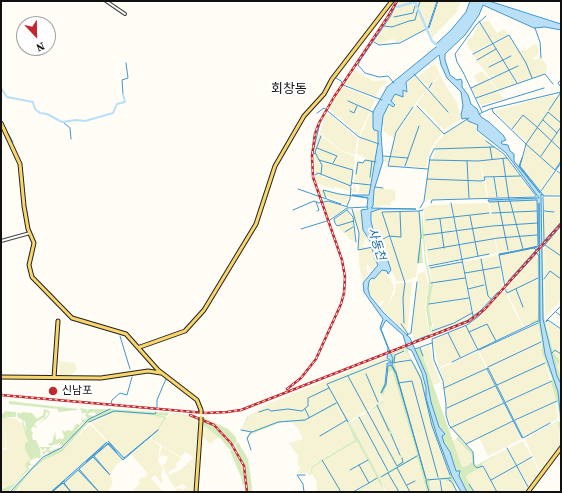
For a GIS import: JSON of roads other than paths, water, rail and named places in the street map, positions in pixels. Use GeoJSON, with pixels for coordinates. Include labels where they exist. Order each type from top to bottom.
{"type":"FeatureCollection","features":[{"type":"Feature","properties":{"kind":"main road"},"geometry":{"type":"LineString","coordinates":[[140,347],[185,331],[204,310],[256,224],[275,166],[304,116],[324,94],[332,79],[373,28],[392,1]]}},
{"type":"Feature","properties":{"kind":"main road"},"geometry":{"type":"LineString","coordinates":[[1,123],[20,164],[24,206],[30,233],[34,243],[29,265],[31,275],[61,309],[74,320],[124,332],[140,347],[161,373],[194,398],[201,415],[196,492]]}},
{"type":"Feature","properties":{"kind":"main road"},"geometry":{"type":"LineString","coordinates":[[54,378],[58,321]]}},
{"type":"Feature","properties":{"kind":"main road"},"geometry":{"type":"LineString","coordinates":[[1,377],[100,378],[148,372],[161,373]]}},
{"type":"Feature","properties":{"kind":"main road"},"geometry":{"type":"LineString","coordinates":[[528,492],[561,448]]}},
{"type":"Feature","properties":{"kind":"street"},"geometry":{"type":"LineString","coordinates":[[106,1],[125,14]]}},
{"type":"Feature","properties":{"kind":"street"},"geometry":{"type":"LineString","coordinates":[[1,241],[30,233]]}},
{"type":"Feature","properties":{"kind":"water"},"geometry":{"type":"Polygon","coordinates":[[[470,1],[489,1],[561,24],[561,30],[545,27],[534,28],[483,5],[479,15],[465,35],[445,54],[445,60],[450,75],[457,80],[461,79],[462,87],[468,95],[471,104],[477,109],[481,117],[503,135],[506,140],[501,142],[502,144],[508,145],[510,151],[514,154],[514,161],[540,193],[519,166],[522,158],[520,166],[544,196],[541,194],[543,319],[557,376],[561,384],[561,420],[558,392],[545,354],[540,322],[539,203],[539,247],[536,250],[534,248],[499,255],[538,246],[537,200],[489,202],[488,200],[539,198],[506,153],[477,130],[478,125],[468,121],[467,118],[462,119],[461,115],[463,106],[461,92],[447,78],[441,65],[439,55],[406,82],[407,92],[403,90],[403,97],[395,94],[391,101],[395,105],[393,107],[389,104],[383,116],[381,134],[383,161],[374,190],[373,206],[371,208],[416,209],[380,209],[371,212],[371,221],[375,237],[387,258],[391,270],[388,274],[387,271],[382,270],[374,279],[372,278],[369,281],[368,289],[370,296],[383,312],[410,338],[426,374],[431,402],[439,427],[445,434],[442,436],[444,443],[450,452],[456,471],[460,471],[459,476],[467,492],[461,492],[452,476],[437,436],[426,398],[426,388],[422,373],[412,351],[407,348],[403,335],[386,320],[381,329],[393,359],[392,365],[396,372],[426,479],[396,374],[391,365],[388,366],[386,385],[381,393],[385,384],[387,363],[391,363],[391,361],[387,358],[388,348],[380,328],[383,319],[364,292],[363,283],[378,265],[370,241],[363,230],[361,210],[368,209],[368,198],[352,195],[369,195],[378,143],[378,131],[374,130],[373,127],[373,112],[387,87],[438,46],[436,44],[451,30],[466,12],[470,1]]]}},
{"type":"Feature","properties":{"kind":"water"},"geometry":{"type":"Polygon","coordinates":[[[158,430],[123,460],[108,444],[94,456],[110,475],[93,457],[79,469],[99,492],[78,470],[64,483],[71,492],[63,483],[52,492],[65,480],[51,492],[107,442],[86,462],[108,443],[117,453],[108,441],[124,458],[158,430]]]}},
{"type":"Feature","properties":{"kind":"waterway"},"geometry":{"type":"LineString","coordinates":[[394,83],[388,76],[379,77],[365,73],[358,65],[390,17],[398,1]]}},
{"type":"Feature","properties":{"kind":"waterway"},"geometry":{"type":"LineString","coordinates":[[384,26],[392,27],[415,20],[420,1]]}},
{"type":"Feature","properties":{"kind":"waterway"},"geometry":{"type":"LineString","coordinates":[[374,42],[379,45],[400,43],[428,28],[437,1]]}},
{"type":"Feature","properties":{"kind":"waterway"},"geometry":{"type":"LineString","coordinates":[[429,28],[438,1]]}},
{"type":"Feature","properties":{"kind":"waterway"},"geometry":{"type":"LineString","coordinates":[[397,7],[415,2],[432,41],[439,47]]}},
{"type":"Feature","properties":{"kind":"waterway"},"geometry":{"type":"LineString","coordinates":[[394,17],[413,13],[415,6]]}},
{"type":"Feature","properties":{"kind":"waterway"},"geometry":{"type":"LineString","coordinates":[[482,112],[457,62],[455,54],[476,25],[486,16]]}},
{"type":"Feature","properties":{"kind":"waterway"},"geometry":{"type":"LineString","coordinates":[[479,21],[517,83]]}},
{"type":"Feature","properties":{"kind":"waterway"},"geometry":{"type":"LineString","coordinates":[[535,28],[540,42],[541,58]]}},
{"type":"Feature","properties":{"kind":"waterway"},"geometry":{"type":"LineString","coordinates":[[473,54],[509,35],[526,63],[532,78]]}},
{"type":"Feature","properties":{"kind":"waterway"},"geometry":{"type":"LineString","coordinates":[[477,60],[496,49]]}},
{"type":"Feature","properties":{"kind":"waterway"},"geometry":{"type":"LineString","coordinates":[[489,67],[511,56]]}},
{"type":"Feature","properties":{"kind":"waterway"},"geometry":{"type":"LineString","coordinates":[[123,94],[122,80],[128,78],[126,63]]}},
{"type":"Feature","properties":{"kind":"waterway"},"geometry":{"type":"LineString","coordinates":[[471,88],[518,66]]}},
{"type":"Feature","properties":{"kind":"waterway"},"geometry":{"type":"LineString","coordinates":[[414,74],[448,112]]}},
{"type":"Feature","properties":{"kind":"waterway"},"geometry":{"type":"LineString","coordinates":[[476,98],[545,74],[553,84]]}},
{"type":"Feature","properties":{"kind":"waterway"},"geometry":{"type":"LineString","coordinates":[[336,78],[341,81],[343,85],[382,100]]}},
{"type":"Feature","properties":{"kind":"waterway"},"geometry":{"type":"LineString","coordinates":[[561,80],[558,83],[561,87]]}},
{"type":"Feature","properties":{"kind":"waterway"},"geometry":{"type":"LineString","coordinates":[[429,88],[432,83]]}},
{"type":"Feature","properties":{"kind":"waterway"},"geometry":{"type":"LineString","coordinates":[[1,88],[7,97],[33,102],[35,109],[40,113],[47,114],[62,122],[76,120],[85,121],[113,113],[117,104],[125,102],[123,94]]}},
{"type":"Feature","properties":{"kind":"waterway"},"geometry":{"type":"LineString","coordinates":[[482,107],[544,88]]}},
{"type":"Feature","properties":{"kind":"waterway"},"geometry":{"type":"LineString","coordinates":[[549,110],[561,92]]}},
{"type":"Feature","properties":{"kind":"waterway"},"geometry":{"type":"LineString","coordinates":[[479,114],[490,109],[561,92]]}},
{"type":"Feature","properties":{"kind":"waterway"},"geometry":{"type":"LineString","coordinates":[[348,101],[373,112]]}},
{"type":"Feature","properties":{"kind":"waterway"},"geometry":{"type":"LineString","coordinates":[[350,111],[354,113],[357,106]]}},
{"type":"Feature","properties":{"kind":"waterway"},"geometry":{"type":"LineString","coordinates":[[417,106],[444,134],[469,118]]}},
{"type":"Feature","properties":{"kind":"waterway"},"geometry":{"type":"LineString","coordinates":[[413,107],[396,132],[388,166],[428,169]]}},
{"type":"Feature","properties":{"kind":"waterway"},"geometry":{"type":"LineString","coordinates":[[317,113],[324,108],[359,137],[379,144]]}},
{"type":"Feature","properties":{"kind":"waterway"},"geometry":{"type":"LineString","coordinates":[[492,108],[493,112],[526,144],[522,159]]}},
{"type":"Feature","properties":{"kind":"waterway"},"geometry":{"type":"LineString","coordinates":[[561,123],[548,112],[526,144],[555,170],[561,161]]}},
{"type":"Feature","properties":{"kind":"waterway"},"geometry":{"type":"LineString","coordinates":[[512,129],[523,115],[537,127]]}},
{"type":"Feature","properties":{"kind":"waterway"},"geometry":{"type":"LineString","coordinates":[[543,120],[557,133]]}},
{"type":"Feature","properties":{"kind":"waterway"},"geometry":{"type":"LineString","coordinates":[[63,122],[70,128],[71,139]]}},
{"type":"Feature","properties":{"kind":"waterway"},"geometry":{"type":"LineString","coordinates":[[315,154],[313,152],[320,123]]}},
{"type":"Feature","properties":{"kind":"waterway"},"geometry":{"type":"LineString","coordinates":[[3,125],[13,142]]}},
{"type":"Feature","properties":{"kind":"waterway"},"geometry":{"type":"LineString","coordinates":[[405,166],[419,126]]}},
{"type":"Feature","properties":{"kind":"waterway"},"geometry":{"type":"LineString","coordinates":[[541,156],[561,127]]}},
{"type":"Feature","properties":{"kind":"waterway"},"geometry":{"type":"LineString","coordinates":[[538,128],[561,150]]}},
{"type":"Feature","properties":{"kind":"waterway"},"geometry":{"type":"LineString","coordinates":[[315,175],[318,173],[351,186],[353,170],[319,160],[315,152],[321,136]]}},
{"type":"Feature","properties":{"kind":"waterway"},"geometry":{"type":"LineString","coordinates":[[486,141],[504,154],[536,196]]}},
{"type":"Feature","properties":{"kind":"waterway"},"geometry":{"type":"LineString","coordinates":[[490,147],[492,159]]}},
{"type":"Feature","properties":{"kind":"waterway"},"geometry":{"type":"LineString","coordinates":[[420,208],[424,201],[430,157],[434,149],[494,147]]}},
{"type":"Feature","properties":{"kind":"waterway"},"geometry":{"type":"LineString","coordinates":[[317,148],[337,156],[333,163]]}},
{"type":"Feature","properties":{"kind":"waterway"},"geometry":{"type":"LineString","coordinates":[[383,156],[408,158]]}},
{"type":"Feature","properties":{"kind":"waterway"},"geometry":{"type":"LineString","coordinates":[[430,160],[478,161],[507,158]]}},
{"type":"Feature","properties":{"kind":"waterway"},"geometry":{"type":"LineString","coordinates":[[503,159],[509,200]]}},
{"type":"Feature","properties":{"kind":"waterway"},"geometry":{"type":"LineString","coordinates":[[319,160],[322,165],[321,174]]}},
{"type":"Feature","properties":{"kind":"waterway"},"geometry":{"type":"LineString","coordinates":[[356,174],[358,162],[363,163],[365,160],[376,162]]}},
{"type":"Feature","properties":{"kind":"waterway"},"geometry":{"type":"LineString","coordinates":[[370,177],[372,161]]}},
{"type":"Feature","properties":{"kind":"waterway"},"geometry":{"type":"LineString","coordinates":[[467,161],[469,198]]}},
{"type":"Feature","properties":{"kind":"waterway"},"geometry":{"type":"LineString","coordinates":[[541,191],[561,163]]}},
{"type":"Feature","properties":{"kind":"waterway"},"geometry":{"type":"LineString","coordinates":[[557,171],[561,174]]}},
{"type":"Feature","properties":{"kind":"waterway"},"geometry":{"type":"LineString","coordinates":[[427,179],[481,181],[485,180],[484,177],[520,176]]}},
{"type":"Feature","properties":{"kind":"waterway"},"geometry":{"type":"LineString","coordinates":[[494,177],[497,197]]}},
{"type":"Feature","properties":{"kind":"waterway"},"geometry":{"type":"LineString","coordinates":[[352,183],[371,185]]}},
{"type":"Feature","properties":{"kind":"waterway"},"geometry":{"type":"LineString","coordinates":[[347,206],[350,199],[350,187]]}},
{"type":"Feature","properties":{"kind":"waterway"},"geometry":{"type":"LineString","coordinates":[[375,187],[383,188]]}},
{"type":"Feature","properties":{"kind":"waterway"},"geometry":{"type":"LineString","coordinates":[[298,189],[341,204]]}},
{"type":"Feature","properties":{"kind":"waterway"},"geometry":{"type":"LineString","coordinates":[[326,198],[323,190],[368,198]]}},
{"type":"Feature","properties":{"kind":"waterway"},"geometry":{"type":"LineString","coordinates":[[544,196],[561,196]]}},
{"type":"Feature","properties":{"kind":"waterway"},"geometry":{"type":"LineString","coordinates":[[431,203],[432,200],[536,197]]}},
{"type":"Feature","properties":{"kind":"waterway"},"geometry":{"type":"LineString","coordinates":[[543,197],[544,241]]}},
{"type":"Feature","properties":{"kind":"waterway"},"geometry":{"type":"LineString","coordinates":[[293,210],[314,201],[319,203],[328,201],[348,207]]}},
{"type":"Feature","properties":{"kind":"waterway"},"geometry":{"type":"LineString","coordinates":[[498,201],[508,250]]}},
{"type":"Feature","properties":{"kind":"waterway"},"geometry":{"type":"LineString","coordinates":[[510,201],[523,249]]}},
{"type":"Feature","properties":{"kind":"waterway"},"geometry":{"type":"LineString","coordinates":[[316,202],[319,210],[317,211]]}},
{"type":"Feature","properties":{"kind":"waterway"},"geometry":{"type":"LineString","coordinates":[[451,203],[473,316]]}},
{"type":"Feature","properties":{"kind":"waterway"},"geometry":{"type":"LineString","coordinates":[[301,229],[330,220],[347,208],[367,207]]}},
{"type":"Feature","properties":{"kind":"waterway"},"geometry":{"type":"LineString","coordinates":[[352,209],[359,233],[358,250],[373,247]]}},
{"type":"Feature","properties":{"kind":"waterway"},"geometry":{"type":"LineString","coordinates":[[347,210],[334,219],[335,223],[337,226],[354,221]]}},
{"type":"Feature","properties":{"kind":"waterway"},"geometry":{"type":"LineString","coordinates":[[347,210],[353,217],[356,242]]}},
{"type":"Feature","properties":{"kind":"waterway"},"geometry":{"type":"LineString","coordinates":[[418,263],[421,236],[419,211],[423,210]]}},
{"type":"Feature","properties":{"kind":"waterway"},"geometry":{"type":"LineString","coordinates":[[404,323],[403,298],[405,283],[382,212],[419,211]]}},
{"type":"Feature","properties":{"kind":"waterway"},"geometry":{"type":"LineString","coordinates":[[492,213],[537,211]]}},
{"type":"Feature","properties":{"kind":"waterway"},"geometry":{"type":"LineString","coordinates":[[544,211],[554,212]]}},
{"type":"Feature","properties":{"kind":"waterway"},"geometry":{"type":"LineString","coordinates":[[377,242],[389,236],[401,237],[400,212]]}},
{"type":"Feature","properties":{"kind":"waterway"},"geometry":{"type":"LineString","coordinates":[[426,220],[489,213]]}},
{"type":"Feature","properties":{"kind":"waterway"},"geometry":{"type":"LineString","coordinates":[[470,216],[478,256]]}},
{"type":"Feature","properties":{"kind":"waterway"},"geometry":{"type":"LineString","coordinates":[[440,219],[444,248]]}},
{"type":"Feature","properties":{"kind":"waterway"},"geometry":{"type":"LineString","coordinates":[[543,242],[561,222]]}},
{"type":"Feature","properties":{"kind":"waterway"},"geometry":{"type":"LineString","coordinates":[[424,235],[492,226],[538,223]]}},
{"type":"Feature","properties":{"kind":"waterway"},"geometry":{"type":"LineString","coordinates":[[543,247],[561,226]]}},
{"type":"Feature","properties":{"kind":"waterway"},"geometry":{"type":"LineString","coordinates":[[345,232],[353,227]]}},
{"type":"Feature","properties":{"kind":"waterway"},"geometry":{"type":"LineString","coordinates":[[428,250],[498,238],[537,235]]}},
{"type":"Feature","properties":{"kind":"waterway"},"geometry":{"type":"LineString","coordinates":[[545,245],[561,256]]}},
{"type":"Feature","properties":{"kind":"waterway"},"geometry":{"type":"LineString","coordinates":[[499,254],[537,247]]}},
{"type":"Feature","properties":{"kind":"waterway"},"geometry":{"type":"LineString","coordinates":[[508,281],[537,249]]}},
{"type":"Feature","properties":{"kind":"waterway"},"geometry":{"type":"LineString","coordinates":[[497,492],[483,466],[477,468],[474,465],[473,452],[449,425],[446,415],[443,381],[434,360],[432,339],[467,325],[479,316],[537,253],[539,257],[539,322]]}},
{"type":"Feature","properties":{"kind":"waterway"},"geometry":{"type":"LineString","coordinates":[[429,266],[489,254]]}},
{"type":"Feature","properties":{"kind":"waterway"},"geometry":{"type":"LineString","coordinates":[[499,255],[505,287]]}},
{"type":"Feature","properties":{"kind":"waterway"},"geometry":{"type":"LineString","coordinates":[[481,259],[488,296],[491,299]]}},
{"type":"Feature","properties":{"kind":"waterway"},"geometry":{"type":"LineString","coordinates":[[430,268],[462,262]]}},
{"type":"Feature","properties":{"kind":"waterway"},"geometry":{"type":"LineString","coordinates":[[465,273],[500,267]]}},
{"type":"Feature","properties":{"kind":"waterway"},"geometry":{"type":"LineString","coordinates":[[544,279],[550,271],[561,279]]}},
{"type":"Feature","properties":{"kind":"waterway"},"geometry":{"type":"LineString","coordinates":[[431,283],[465,278]]}},
{"type":"Feature","properties":{"kind":"waterway"},"geometry":{"type":"LineString","coordinates":[[505,289],[507,293],[538,278]]}},
{"type":"Feature","properties":{"kind":"waterway"},"geometry":{"type":"LineString","coordinates":[[407,335],[411,333],[417,282]]}},
{"type":"Feature","properties":{"kind":"waterway"},"geometry":{"type":"LineString","coordinates":[[468,289],[484,285]]}},
{"type":"Feature","properties":{"kind":"waterway"},"geometry":{"type":"LineString","coordinates":[[516,289],[523,307]]}},
{"type":"Feature","properties":{"kind":"waterway"},"geometry":{"type":"LineString","coordinates":[[429,336],[468,320],[480,311],[498,292]]}},
{"type":"Feature","properties":{"kind":"waterway"},"geometry":{"type":"LineString","coordinates":[[429,304],[469,298]]}},
{"type":"Feature","properties":{"kind":"waterway"},"geometry":{"type":"LineString","coordinates":[[546,321],[561,306]]}},
{"type":"Feature","properties":{"kind":"waterway"},"geometry":{"type":"LineString","coordinates":[[556,312],[561,316]]}},
{"type":"Feature","properties":{"kind":"waterway"},"geometry":{"type":"LineString","coordinates":[[432,331],[454,323],[472,313]]}},
{"type":"Feature","properties":{"kind":"waterway"},"geometry":{"type":"LineString","coordinates":[[546,322],[548,320],[561,329]]}},
{"type":"Feature","properties":{"kind":"waterway"},"geometry":{"type":"LineString","coordinates":[[452,362],[538,321]]}},
{"type":"Feature","properties":{"kind":"waterway"},"geometry":{"type":"LineString","coordinates":[[479,350],[538,323]]}},
{"type":"Feature","properties":{"kind":"waterway"},"geometry":{"type":"LineString","coordinates":[[401,324],[408,334],[407,335]]}},
{"type":"Feature","properties":{"kind":"waterway"},"geometry":{"type":"LineString","coordinates":[[469,332],[487,324],[496,341]]}},
{"type":"Feature","properties":{"kind":"waterway"},"geometry":{"type":"LineString","coordinates":[[466,326],[478,350]]}},
{"type":"Feature","properties":{"kind":"waterway"},"geometry":{"type":"LineString","coordinates":[[448,333],[460,357]]}},
{"type":"Feature","properties":{"kind":"waterway"},"geometry":{"type":"LineString","coordinates":[[414,341],[429,335]]}},
{"type":"Feature","properties":{"kind":"waterway"},"geometry":{"type":"LineString","coordinates":[[120,336],[130,369]]}},
{"type":"Feature","properties":{"kind":"waterway"},"geometry":{"type":"LineString","coordinates":[[488,367],[541,342]]}},
{"type":"Feature","properties":{"kind":"waterway"},"geometry":{"type":"LineString","coordinates":[[415,349],[432,343]]}},
{"type":"Feature","properties":{"kind":"waterway"},"geometry":{"type":"LineString","coordinates":[[420,348],[423,356]]}},
{"type":"Feature","properties":{"kind":"waterway"},"geometry":{"type":"LineString","coordinates":[[552,353],[555,350],[561,354]]}},
{"type":"Feature","properties":{"kind":"waterway"},"geometry":{"type":"LineString","coordinates":[[394,362],[395,355],[404,351]]}},
{"type":"Feature","properties":{"kind":"waterway"},"geometry":{"type":"LineString","coordinates":[[348,422],[327,384],[387,360],[390,362]]}},
{"type":"Feature","properties":{"kind":"waterway","name":"사동천"},"geometry":{"type":"LineString","coordinates":[[392,363],[411,360],[414,365],[421,379],[432,426],[450,475]]}},
{"type":"Feature","properties":{"kind":"waterway"},"geometry":{"type":"LineString","coordinates":[[497,385],[545,363]]}},
{"type":"Feature","properties":{"kind":"waterway"},"geometry":{"type":"LineString","coordinates":[[444,388],[488,368],[523,438],[550,423]]}},
{"type":"Feature","properties":{"kind":"waterway"},"geometry":{"type":"LineString","coordinates":[[487,369],[522,438]]}},
{"type":"Feature","properties":{"kind":"waterway"},"geometry":{"type":"LineString","coordinates":[[366,374],[378,402]]}},
{"type":"Feature","properties":{"kind":"waterway"},"geometry":{"type":"LineString","coordinates":[[348,376],[397,466],[403,462],[402,458]]}},
{"type":"Feature","properties":{"kind":"waterway"},"geometry":{"type":"LineString","coordinates":[[111,404],[112,400],[120,393],[127,395],[132,377]]}},
{"type":"Feature","properties":{"kind":"waterway"},"geometry":{"type":"LineString","coordinates":[[157,407],[157,400],[166,379]]}},
{"type":"Feature","properties":{"kind":"waterway"},"geometry":{"type":"LineString","coordinates":[[398,383],[412,381],[438,477]]}},
{"type":"Feature","properties":{"kind":"waterway"},"geometry":{"type":"LineString","coordinates":[[506,402],[552,381]]}},
{"type":"Feature","properties":{"kind":"waterway"},"geometry":{"type":"LineString","coordinates":[[447,408],[495,386]]}},
{"type":"Feature","properties":{"kind":"waterway"},"geometry":{"type":"LineString","coordinates":[[259,412],[268,409],[271,411],[288,409],[302,411],[308,406],[308,398],[329,388]]}},
{"type":"Feature","properties":{"kind":"waterway"},"geometry":{"type":"LineString","coordinates":[[515,420],[557,401]]}},
{"type":"Feature","properties":{"kind":"waterway"},"geometry":{"type":"LineString","coordinates":[[241,430],[252,432],[278,422],[305,420],[336,403]]}},
{"type":"Feature","properties":{"kind":"waterway"},"geometry":{"type":"LineString","coordinates":[[450,428],[504,403]]}},
{"type":"Feature","properties":{"kind":"waterway"},"geometry":{"type":"LineString","coordinates":[[377,405],[389,431]]}},
{"type":"Feature","properties":{"kind":"waterway"},"geometry":{"type":"LineString","coordinates":[[10,492],[43,457],[61,448],[89,419],[110,409]]}},
{"type":"Feature","properties":{"kind":"waterway"},"geometry":{"type":"LineString","coordinates":[[305,409],[309,417]]}},
{"type":"Feature","properties":{"kind":"waterway"},"geometry":{"type":"LineString","coordinates":[[89,422],[114,411],[155,414],[156,412]]}},
{"type":"Feature","properties":{"kind":"waterway"},"geometry":{"type":"LineString","coordinates":[[359,417],[388,471]]}},
{"type":"Feature","properties":{"kind":"waterway"},"geometry":{"type":"LineString","coordinates":[[320,436],[347,420]]}},
{"type":"Feature","properties":{"kind":"waterway"},"geometry":{"type":"LineString","coordinates":[[466,444],[513,421]]}},
{"type":"Feature","properties":{"kind":"waterway"},"geometry":{"type":"LineString","coordinates":[[251,432],[247,438],[251,450]]}},
{"type":"Feature","properties":{"kind":"waterway"},"geometry":{"type":"LineString","coordinates":[[391,434],[400,455]]}},
{"type":"Feature","properties":{"kind":"waterway"},"geometry":{"type":"LineString","coordinates":[[507,448],[528,487]]}},
{"type":"Feature","properties":{"kind":"waterway"},"geometry":{"type":"LineString","coordinates":[[381,477],[417,456]]}},
{"type":"Feature","properties":{"kind":"waterway"},"geometry":{"type":"LineString","coordinates":[[491,480],[532,457]]}},
{"type":"Feature","properties":{"kind":"waterway"},"geometry":{"type":"LineString","coordinates":[[322,460],[341,492]]}},
{"type":"Feature","properties":{"kind":"waterway"},"geometry":{"type":"LineString","coordinates":[[350,470],[368,460]]}},
{"type":"Feature","properties":{"kind":"waterway"},"geometry":{"type":"LineString","coordinates":[[353,492],[369,483],[359,465]]}},
{"type":"Feature","properties":{"kind":"waterway"},"geometry":{"type":"LineString","coordinates":[[397,468],[410,492]]}},
{"type":"Feature","properties":{"kind":"waterway"},"geometry":{"type":"LineString","coordinates":[[388,473],[399,492]]}},
{"type":"Feature","properties":{"kind":"waterway"},"geometry":{"type":"LineString","coordinates":[[304,492],[303,484],[297,475],[305,475]]}},
{"type":"Feature","properties":{"kind":"waterway"},"geometry":{"type":"LineString","coordinates":[[369,483],[377,478]]}},
{"type":"Feature","properties":{"kind":"waterway"},"geometry":{"type":"LineString","coordinates":[[426,480],[451,478]]}},
{"type":"Feature","properties":{"kind":"waterway"},"geometry":{"type":"LineString","coordinates":[[440,480],[442,492]]}},
{"type":"Feature","properties":{"kind":"waterway"},"geometry":{"type":"LineString","coordinates":[[449,480],[452,482],[457,492]]}},
{"type":"Feature","properties":{"kind":"waterway"},"geometry":{"type":"LineString","coordinates":[[407,485],[415,481]]}},
{"type":"Feature","properties":{"kind":"waterway"},"geometry":{"type":"LineString","coordinates":[[426,481],[429,492]]}},
{"type":"Feature","properties":{"kind":"waterway"},"geometry":{"type":"LineString","coordinates":[[469,484],[474,492]]}},
{"type":"Feature","properties":{"kind":"railway"},"geometry":{"type":"LineString","coordinates":[[287,389],[301,378],[316,359],[341,304],[344,293],[345,277],[342,260],[313,177],[312,156],[315,134],[319,123],[334,97],[397,1]]}},
{"type":"Feature","properties":{"kind":"railway"},"geometry":{"type":"LineString","coordinates":[[1,395],[205,413],[241,410],[469,321],[485,309],[561,224]]}},
{"type":"Feature","properties":{"kind":"railway"},"geometry":{"type":"LineString","coordinates":[[190,415],[214,425],[231,443],[244,466],[247,492]]}},
{"type":"Feature","properties":{"kind":"place","name":"신남포"},"geometry":{"type":"Point","coordinates":[53,391]}},
{"type":"Feature","properties":{"kind":"district","name":"회창동"},"geometry":{"type":"Point","coordinates":[289,90]}}]}
